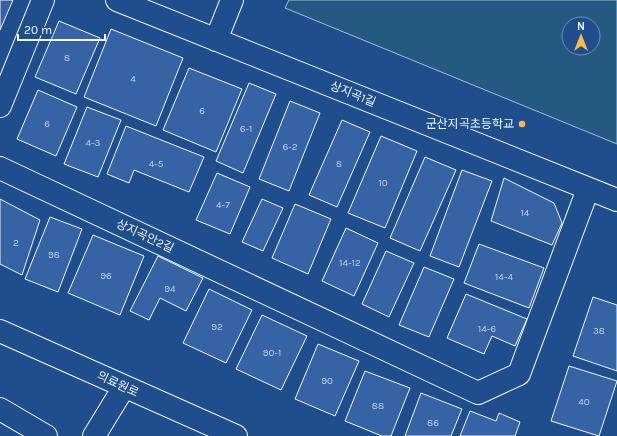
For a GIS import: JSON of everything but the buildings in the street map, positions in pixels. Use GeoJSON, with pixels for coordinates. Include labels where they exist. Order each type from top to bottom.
{"type":"FeatureCollection","features":[{"type":"Feature","properties":{"kind":"street"},"geometry":{"type":"LineString","coordinates":[[0,106],[43,0]]}},
{"type":"Feature","properties":{"kind":"street","name":"상지곡1길"},"geometry":{"type":"LineString","coordinates":[[117,0],[617,200]]}},
{"type":"Feature","properties":{"kind":"street"},"geometry":{"type":"LineString","coordinates":[[216,40],[232,0]]}},
{"type":"Feature","properties":{"kind":"street","name":"상지곡안2길"},"geometry":{"type":"LineString","coordinates":[[0,168],[478,393],[519,374],[588,189]]}},
{"type":"Feature","properties":{"kind":"street","name":"의료원로"},"geometry":{"type":"LineString","coordinates":[[0,331],[89,370],[124,388],[236,436]]}},
{"type":"Feature","properties":{"kind":"street"},"geometry":{"type":"LineString","coordinates":[[94,436],[124,388]]}},
{"type":"Feature","properties":{"kind":"street"},"geometry":{"type":"LineString","coordinates":[[0,409],[46,436]]}},
{"type":"Feature","properties":{"kind":"shaded area"},"geometry":{"type":"Polygon","coordinates":[[[289,0],[617,0],[617,144],[285,8],[289,0]]]}},
{"type":"Feature","properties":{"kind":"place","name":"군산지곡초등학교"},"geometry":{"type":"Point","coordinates":[522,124]}}]}
